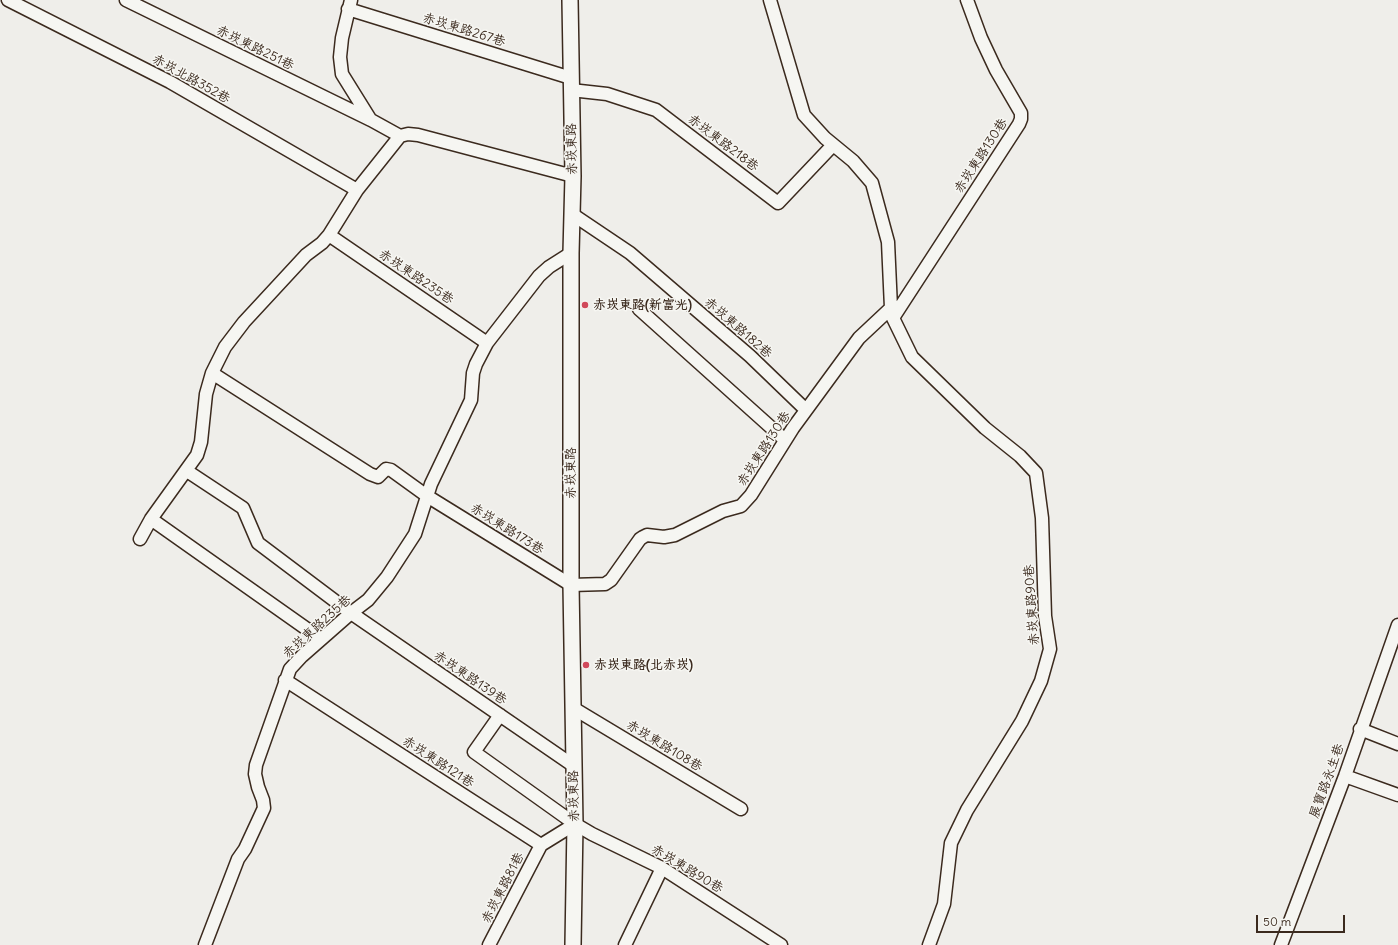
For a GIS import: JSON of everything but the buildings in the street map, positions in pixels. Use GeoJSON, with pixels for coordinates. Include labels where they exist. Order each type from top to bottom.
{"type":"FeatureCollection","features":[{"type":"Feature","properties":{"kind":"main road","name":"赤崁東路"},"geometry":{"type":"LineString","coordinates":[[570,0],[573,176],[571,253],[571,585],[575,824],[573,945]]}},
{"type":"Feature","properties":{"kind":"street","name":"赤崁北路352巷"},"geometry":{"type":"LineString","coordinates":[[8,0],[170,82],[357,190]]}},
{"type":"Feature","properties":{"kind":"street","name":"赤崁東路251巷"},"geometry":{"type":"LineString","coordinates":[[126,0],[371,120],[400,136]]}},
{"type":"Feature","properties":{"kind":"street"},"geometry":{"type":"LineString","coordinates":[[770,0],[804,115],[833,144],[853,161],[872,183],[888,242],[892,313]]}},
{"type":"Feature","properties":{"kind":"street","name":"赤崁東路130巷"},"geometry":{"type":"LineString","coordinates":[[571,585],[605,584],[611,580],[640,539],[646,535],[664,537],[675,535],[723,511],[741,506],[751,496],[785,440],[859,338],[892,313],[1021,119],[1021,113],[996,70],[981,38],[967,0]]}},
{"type":"Feature","properties":{"kind":"street","name":"赤崁東路251巷"},"geometry":{"type":"LineString","coordinates":[[350,4],[342,38],[340,57],[342,74],[371,120]]}},
{"type":"Feature","properties":{"kind":"street","name":"赤崁東路267巷"},"geometry":{"type":"LineString","coordinates":[[350,4],[571,84]]}},
{"type":"Feature","properties":{"kind":"street","name":"赤崁東路218巷"},"geometry":{"type":"LineString","coordinates":[[571,84],[656,110],[778,203],[833,144]]}},
{"type":"Feature","properties":{"kind":"street"},"geometry":{"type":"LineString","coordinates":[[140,539],[151,518],[200,450],[206,394],[212,373],[225,347],[244,322],[306,255],[329,235],[357,190],[400,136],[408,134],[418,135],[573,176]]}},
{"type":"Feature","properties":{"kind":"street","name":"赤崁東路182巷"},"geometry":{"type":"LineString","coordinates":[[572,214],[636,258],[750,356],[806,410]]}},
{"type":"Feature","properties":{"kind":"street","name":"赤崁東路235巷"},"geometry":{"type":"LineString","coordinates":[[329,235],[487,342]]}},
{"type":"Feature","properties":{"kind":"street","name":"赤崁東路235巷"},"geometry":{"type":"LineString","coordinates":[[205,945],[238,859],[245,849],[264,808],[255,774],[256,765],[285,680],[290,670],[295,662],[368,600],[387,577],[418,528],[431,484],[471,400],[473,373],[487,342],[539,276],[548,267],[571,253]]}},
{"type":"Feature","properties":{"kind":"street"},"geometry":{"type":"LineString","coordinates":[[639,309],[785,440]]}},
{"type":"Feature","properties":{"kind":"street","name":"赤崁東路90巷"},"geometry":{"type":"LineString","coordinates":[[892,313],[912,357],[985,428],[1020,456],[1036,474],[1042,518],[1045,616],[1050,649],[1040,682],[1022,721],[967,810],[951,843],[944,904],[929,945]]}},
{"type":"Feature","properties":{"kind":"street","name":"赤崁東路173巷"},"geometry":{"type":"LineString","coordinates":[[212,373],[370,474],[378,476],[389,468],[428,496],[571,585]]}},
{"type":"Feature","properties":{"kind":"street","name":"赤崁東路139巷"},"geometry":{"type":"LineString","coordinates":[[186,471],[243,508],[258,543],[351,613],[574,766]]}},
{"type":"Feature","properties":{"kind":"street"},"geometry":{"type":"LineString","coordinates":[[151,518],[321,639]]}},
{"type":"Feature","properties":{"kind":"street","name":"展寶路永生巷"},"geometry":{"type":"LineString","coordinates":[[1281,945],[1345,776],[1360,729],[1398,626]]}},
{"type":"Feature","properties":{"kind":"street","name":"赤崁東路121巷"},"geometry":{"type":"LineString","coordinates":[[285,680],[541,845]]}},
{"type":"Feature","properties":{"kind":"street","name":"赤崁東路108巷"},"geometry":{"type":"LineString","coordinates":[[573,708],[741,809]]}},
{"type":"Feature","properties":{"kind":"street","name":"赤崁東路90巷"},"geometry":{"type":"LineString","coordinates":[[500,716],[474,752],[575,824],[592,834],[662,868],[781,945]]}},
{"type":"Feature","properties":{"kind":"street"},"geometry":{"type":"LineString","coordinates":[[1360,729],[1398,744]]}},
{"type":"Feature","properties":{"kind":"street"},"geometry":{"type":"LineString","coordinates":[[1345,776],[1398,795]]}},
{"type":"Feature","properties":{"kind":"street"},"geometry":{"type":"LineString","coordinates":[[541,845],[575,824]]}},
{"type":"Feature","properties":{"kind":"street","name":"赤崁東路81巷"},"geometry":{"type":"LineString","coordinates":[[489,945],[541,845]]}},
{"type":"Feature","properties":{"kind":"street"},"geometry":{"type":"LineString","coordinates":[[625,945],[662,868]]}},
{"type":"Feature","properties":{"kind":"place","name":"赤崁東路(新富光)"},"geometry":{"type":"Point","coordinates":[585,305]}},
{"type":"Feature","properties":{"kind":"place","name":"赤崁東路(北赤崁)"},"geometry":{"type":"Point","coordinates":[586,665]}}]}
